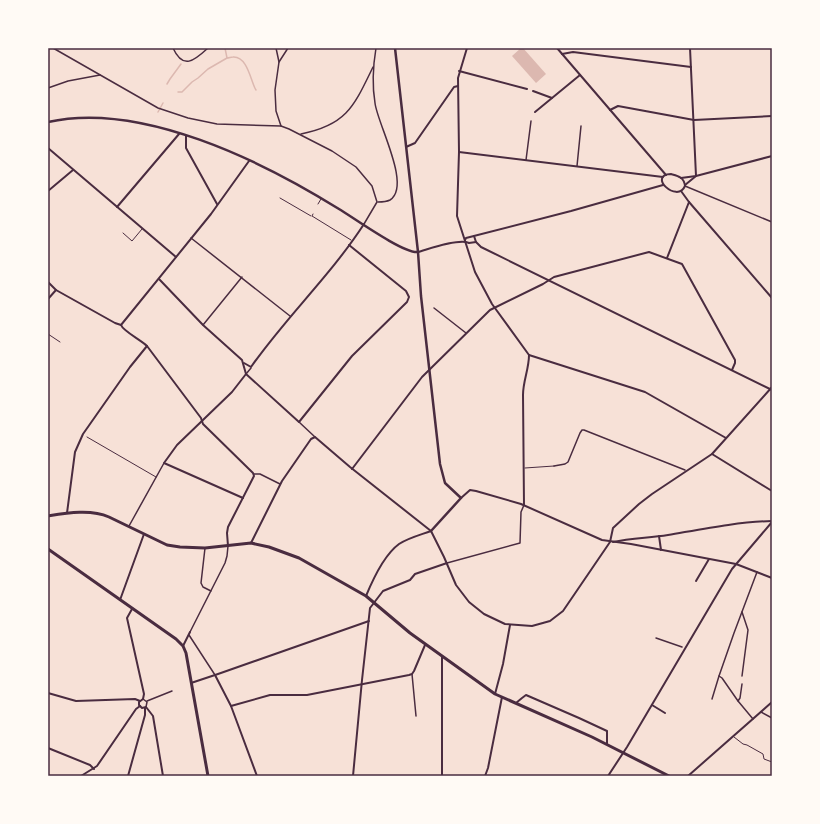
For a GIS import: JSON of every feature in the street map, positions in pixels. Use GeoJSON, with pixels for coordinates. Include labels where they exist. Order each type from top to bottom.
{"type":"FeatureCollection","features":[{"type":"Feature","properties":{"kind":"main road"},"geometry":{"type":"LineString","coordinates":[[48,516],[67,513],[100,514],[129,526],[167,545],[205,548],[251,543],[269,546],[299,558],[366,596],[425,645],[495,694],[624,752],[669,776]]}},
{"type":"Feature","properties":{"kind":"main road"},"geometry":{"type":"LineString","coordinates":[[48,549],[176,639],[183,646],[186,653],[208,776]]}},
{"type":"Feature","properties":{"kind":"street"},"geometry":{"type":"LineString","coordinates":[[53,48],[163,110],[217,124],[281,126],[301,134],[332,151],[356,167],[372,186],[377,202],[364,224],[324,278],[266,346],[252,367],[232,392],[177,444],[164,463],[129,526]]}},
{"type":"Feature","properties":{"kind":"street"},"geometry":{"type":"LineString","coordinates":[[173,48],[179,59],[186,62],[190,61],[208,48]]}},
{"type":"Feature","properties":{"kind":"street"},"geometry":{"type":"LineString","coordinates":[[276,48],[279,62],[275,101],[276,111],[281,126]]}},
{"type":"Feature","properties":{"kind":"street"},"geometry":{"type":"LineString","coordinates":[[279,62],[288,48]]}},
{"type":"Feature","properties":{"kind":"street"},"geometry":{"type":"LineString","coordinates":[[376,48],[374,65],[377,116],[394,157],[397,184],[394,195],[391,199],[388,201],[377,202]]}},
{"type":"Feature","properties":{"kind":"street"},"geometry":{"type":"LineString","coordinates":[[395,48],[440,464],[445,483],[461,498]]}},
{"type":"Feature","properties":{"kind":"street"},"geometry":{"type":"LineString","coordinates":[[353,776],[361,685],[370,608],[374,602],[383,591],[410,580],[414,574],[447,563],[520,543],[521,512],[524,505],[523,384],[529,362],[529,355],[495,307],[475,272],[456,216],[459,152],[458,86],[459,71],[467,48]]}},
{"type":"Feature","properties":{"kind":"street"},"geometry":{"type":"LineString","coordinates":[[556,48],[666,174],[671,174],[681,178],[696,176],[772,156]]}},
{"type":"Feature","properties":{"kind":"street"},"geometry":{"type":"LineString","coordinates":[[690,48],[696,176]]}},
{"type":"Feature","properties":{"kind":"street"},"geometry":{"type":"LineString","coordinates":[[562,54],[573,52],[691,67]]}},
{"type":"Feature","properties":{"kind":"street"},"geometry":{"type":"LineString","coordinates":[[301,134],[334,124],[342,119],[358,97],[374,65]]}},
{"type":"Feature","properties":{"kind":"street"},"geometry":{"type":"LineString","coordinates":[[459,71],[527,89]]}},
{"type":"Feature","properties":{"kind":"street"},"geometry":{"type":"LineString","coordinates":[[48,88],[68,81],[100,75]]}},
{"type":"Feature","properties":{"kind":"street"},"geometry":{"type":"LineString","coordinates":[[535,112],[580,75]]}},
{"type":"Feature","properties":{"kind":"street"},"geometry":{"type":"LineString","coordinates":[[406,147],[415,142],[454,87],[458,86]]}},
{"type":"Feature","properties":{"kind":"street"},"geometry":{"type":"LineString","coordinates":[[532,91],[553,98]]}},
{"type":"Feature","properties":{"kind":"street"},"geometry":{"type":"LineString","coordinates":[[610,110],[618,106],[694,120],[772,116]]}},
{"type":"Feature","properties":{"kind":"street"},"geometry":{"type":"LineString","coordinates":[[48,122],[73,119],[110,119],[140,124],[186,136],[249,161],[321,198],[404,249],[414,253],[464,241],[466,238],[663,185],[677,192],[681,191]]}},
{"type":"Feature","properties":{"kind":"street"},"geometry":{"type":"LineString","coordinates":[[526,160],[531,121]]}},
{"type":"Feature","properties":{"kind":"street"},"geometry":{"type":"LineString","coordinates":[[577,166],[581,126]]}},
{"type":"Feature","properties":{"kind":"street"},"geometry":{"type":"LineString","coordinates":[[117,207],[179,134]]}},
{"type":"Feature","properties":{"kind":"street"},"geometry":{"type":"LineString","coordinates":[[186,136],[186,148],[217,204]]}},
{"type":"Feature","properties":{"kind":"street"},"geometry":{"type":"LineString","coordinates":[[48,148],[176,258]]}},
{"type":"Feature","properties":{"kind":"street"},"geometry":{"type":"LineString","coordinates":[[459,152],[663,177]]}},
{"type":"Feature","properties":{"kind":"street"},"geometry":{"type":"LineString","coordinates":[[121,325],[192,238],[249,161]]}},
{"type":"Feature","properties":{"kind":"street"},"geometry":{"type":"LineString","coordinates":[[48,191],[73,170]]}},
{"type":"Feature","properties":{"kind":"street"},"geometry":{"type":"LineString","coordinates":[[663,185],[663,177],[666,174]]}},
{"type":"Feature","properties":{"kind":"street"},"geometry":{"type":"LineString","coordinates":[[681,191],[685,185],[696,176]]}},
{"type":"Feature","properties":{"kind":"street"},"geometry":{"type":"LineString","coordinates":[[681,178],[685,185],[772,222]]}},
{"type":"Feature","properties":{"kind":"street"},"geometry":{"type":"LineString","coordinates":[[681,191],[772,298]]}},
{"type":"Feature","properties":{"kind":"street"},"geometry":{"type":"LineString","coordinates":[[667,258],[689,202]]}},
{"type":"Feature","properties":{"kind":"street"},"geometry":{"type":"LineString","coordinates":[[244,363],[246,374],[315,437],[352,469],[431,531],[447,563],[456,586],[469,602],[489,617],[510,625],[532,626],[550,621],[558,616],[569,604],[610,542],[613,528],[639,504],[686,470],[712,454],[771,389],[481,246],[476,242],[474,236]]}},
{"type":"Feature","properties":{"kind":"street"},"geometry":{"type":"LineString","coordinates":[[192,238],[292,317]]}},
{"type":"Feature","properties":{"kind":"street"},"geometry":{"type":"LineString","coordinates":[[464,241],[469,243],[476,242]]}},
{"type":"Feature","properties":{"kind":"street"},"geometry":{"type":"LineString","coordinates":[[299,422],[352,356],[407,302],[409,296],[408,293],[349,245]]}},
{"type":"Feature","properties":{"kind":"street"},"geometry":{"type":"LineString","coordinates":[[352,469],[425,374],[490,310],[554,277],[649,252],[682,264],[735,360],[732,370]]}},
{"type":"Feature","properties":{"kind":"street"},"geometry":{"type":"LineString","coordinates":[[203,325],[242,277]]}},
{"type":"Feature","properties":{"kind":"street"},"geometry":{"type":"LineString","coordinates":[[159,279],[203,325],[244,363],[252,367]]}},
{"type":"Feature","properties":{"kind":"street"},"geometry":{"type":"LineString","coordinates":[[48,282],[56,290],[121,325],[124,331],[138,338],[147,346],[201,418],[203,424],[254,474],[260,474],[280,484]]}},
{"type":"Feature","properties":{"kind":"street"},"geometry":{"type":"LineString","coordinates":[[48,298],[56,290]]}},
{"type":"Feature","properties":{"kind":"street"},"geometry":{"type":"LineString","coordinates":[[434,308],[466,333]]}},
{"type":"Feature","properties":{"kind":"street"},"geometry":{"type":"LineString","coordinates":[[67,513],[75,452],[83,434],[130,367],[147,346]]}},
{"type":"Feature","properties":{"kind":"street"},"geometry":{"type":"LineString","coordinates":[[529,355],[645,392],[726,438]]}},
{"type":"Feature","properties":{"kind":"street"},"geometry":{"type":"LineString","coordinates":[[554,466],[568,462],[582,430],[686,470]]}},
{"type":"Feature","properties":{"kind":"street"},"geometry":{"type":"LineString","coordinates":[[251,543],[280,484],[311,439],[315,437]]}},
{"type":"Feature","properties":{"kind":"street"},"geometry":{"type":"LineString","coordinates":[[712,454],[772,491]]}},
{"type":"Feature","properties":{"kind":"street"},"geometry":{"type":"LineString","coordinates":[[164,463],[243,498]]}},
{"type":"Feature","properties":{"kind":"street"},"geometry":{"type":"LineString","coordinates":[[183,646],[226,560],[228,527],[254,474]]}},
{"type":"Feature","properties":{"kind":"street"},"geometry":{"type":"LineString","coordinates":[[366,596],[376,573],[395,548],[404,541],[431,531],[470,490],[524,505],[597,539],[736,564],[772,578]]}},
{"type":"Feature","properties":{"kind":"street"},"geometry":{"type":"LineString","coordinates":[[610,542],[628,538],[659,536],[735,524],[772,521]]}},
{"type":"Feature","properties":{"kind":"street"},"geometry":{"type":"LineString","coordinates":[[608,776],[624,752],[736,564],[772,521]]}},
{"type":"Feature","properties":{"kind":"street"},"geometry":{"type":"LineString","coordinates":[[120,600],[144,534]]}},
{"type":"Feature","properties":{"kind":"street"},"geometry":{"type":"LineString","coordinates":[[659,536],[661,550]]}},
{"type":"Feature","properties":{"kind":"street"},"geometry":{"type":"LineString","coordinates":[[205,548],[201,583],[203,587],[211,591]]}},
{"type":"Feature","properties":{"kind":"street"},"geometry":{"type":"LineString","coordinates":[[696,581],[709,559]]}},
{"type":"Feature","properties":{"kind":"street"},"geometry":{"type":"LineString","coordinates":[[712,699],[757,572]]}},
{"type":"Feature","properties":{"kind":"street"},"geometry":{"type":"LineString","coordinates":[[132,608],[127,618],[144,692],[143,699],[140,701]]}},
{"type":"Feature","properties":{"kind":"street"},"geometry":{"type":"LineString","coordinates":[[742,612],[748,630],[742,676]]}},
{"type":"Feature","properties":{"kind":"street"},"geometry":{"type":"LineString","coordinates":[[191,683],[369,621]]}},
{"type":"Feature","properties":{"kind":"street"},"geometry":{"type":"LineString","coordinates":[[495,694],[503,664],[510,625]]}},
{"type":"Feature","properties":{"kind":"street"},"geometry":{"type":"LineString","coordinates":[[190,634],[215,675],[231,706],[257,776]]}},
{"type":"Feature","properties":{"kind":"street"},"geometry":{"type":"LineString","coordinates":[[656,638],[682,647]]}},
{"type":"Feature","properties":{"kind":"street"},"geometry":{"type":"LineString","coordinates":[[416,716],[412,674],[425,645]]}},
{"type":"Feature","properties":{"kind":"street"},"geometry":{"type":"LineString","coordinates":[[442,657],[442,776]]}},
{"type":"Feature","properties":{"kind":"street"},"geometry":{"type":"LineString","coordinates":[[231,706],[270,695],[307,695],[412,674]]}},
{"type":"Feature","properties":{"kind":"street"},"geometry":{"type":"LineString","coordinates":[[720,676],[753,720]]}},
{"type":"Feature","properties":{"kind":"street"},"geometry":{"type":"LineString","coordinates":[[738,701],[740,698],[742,684]]}},
{"type":"Feature","properties":{"kind":"street"},"geometry":{"type":"LineString","coordinates":[[143,699],[147,701],[172,691]]}},
{"type":"Feature","properties":{"kind":"street"},"geometry":{"type":"LineString","coordinates":[[48,693],[76,701],[135,699],[140,701]]}},
{"type":"Feature","properties":{"kind":"street"},"geometry":{"type":"LineString","coordinates":[[516,704],[526,695],[542,701],[607,732],[607,744]]}},
{"type":"Feature","properties":{"kind":"street"},"geometry":{"type":"LineString","coordinates":[[485,776],[488,768],[502,697]]}},
{"type":"Feature","properties":{"kind":"street"},"geometry":{"type":"LineString","coordinates":[[140,701],[140,706]]}},
{"type":"Feature","properties":{"kind":"street"},"geometry":{"type":"LineString","coordinates":[[128,776],[148,704],[147,701]]}},
{"type":"Feature","properties":{"kind":"street"},"geometry":{"type":"LineString","coordinates":[[688,776],[772,702]]}},
{"type":"Feature","properties":{"kind":"street"},"geometry":{"type":"LineString","coordinates":[[652,705],[665,713]]}},
{"type":"Feature","properties":{"kind":"street"},"geometry":{"type":"LineString","coordinates":[[140,706],[142,708],[146,707],[153,716],[164,776]]}},
{"type":"Feature","properties":{"kind":"street"},"geometry":{"type":"LineString","coordinates":[[81,776],[94,769],[136,709],[140,706]]}},
{"type":"Feature","properties":{"kind":"street"},"geometry":{"type":"LineString","coordinates":[[761,712],[772,718]]}},
{"type":"Feature","properties":{"kind":"street"},"geometry":{"type":"LineString","coordinates":[[48,748],[90,765],[94,769]]}},
{"type":"Feature","properties":{"kind":"lane"},"geometry":{"type":"LineString","coordinates":[[280,198],[352,241]]}},
{"type":"Feature","properties":{"kind":"lane"},"geometry":{"type":"LineString","coordinates":[[318,204],[321,198]]}},
{"type":"Feature","properties":{"kind":"lane"},"geometry":{"type":"LineString","coordinates":[[123,233],[132,241],[142,228]]}},
{"type":"Feature","properties":{"kind":"lane"},"geometry":{"type":"LineString","coordinates":[[48,334],[60,342]]}},
{"type":"Feature","properties":{"kind":"lane"},"geometry":{"type":"LineString","coordinates":[[87,437],[156,477]]}},
{"type":"Feature","properties":{"kind":"lane"},"geometry":{"type":"LineString","coordinates":[[524,468],[554,466]]}},
{"type":"Feature","properties":{"kind":"lane"},"geometry":{"type":"LineString","coordinates":[[734,737],[737,741],[763,754],[764,758],[772,762]]}},
{"type":"Feature","properties":{"kind":"shaded area"},"geometry":{"type":"Polygon","coordinates":[[[523,48],[546,74],[536,83],[512,56],[523,48]]]}},
{"type":"Feature","properties":{"kind":"waterway"},"geometry":{"type":"LineString","coordinates":[[225,48],[227,58],[238,58],[246,65],[256,90]]}},
{"type":"Feature","properties":{"kind":"waterway"},"geometry":{"type":"LineString","coordinates":[[178,92],[182,92],[208,69],[227,58]]}},
{"type":"Feature","properties":{"kind":"waterway"},"geometry":{"type":"LineString","coordinates":[[167,84],[181,64]]}},
{"type":"Feature","properties":{"kind":"waterway"},"geometry":{"type":"LineString","coordinates":[[158,112],[163,103]]}}]}
